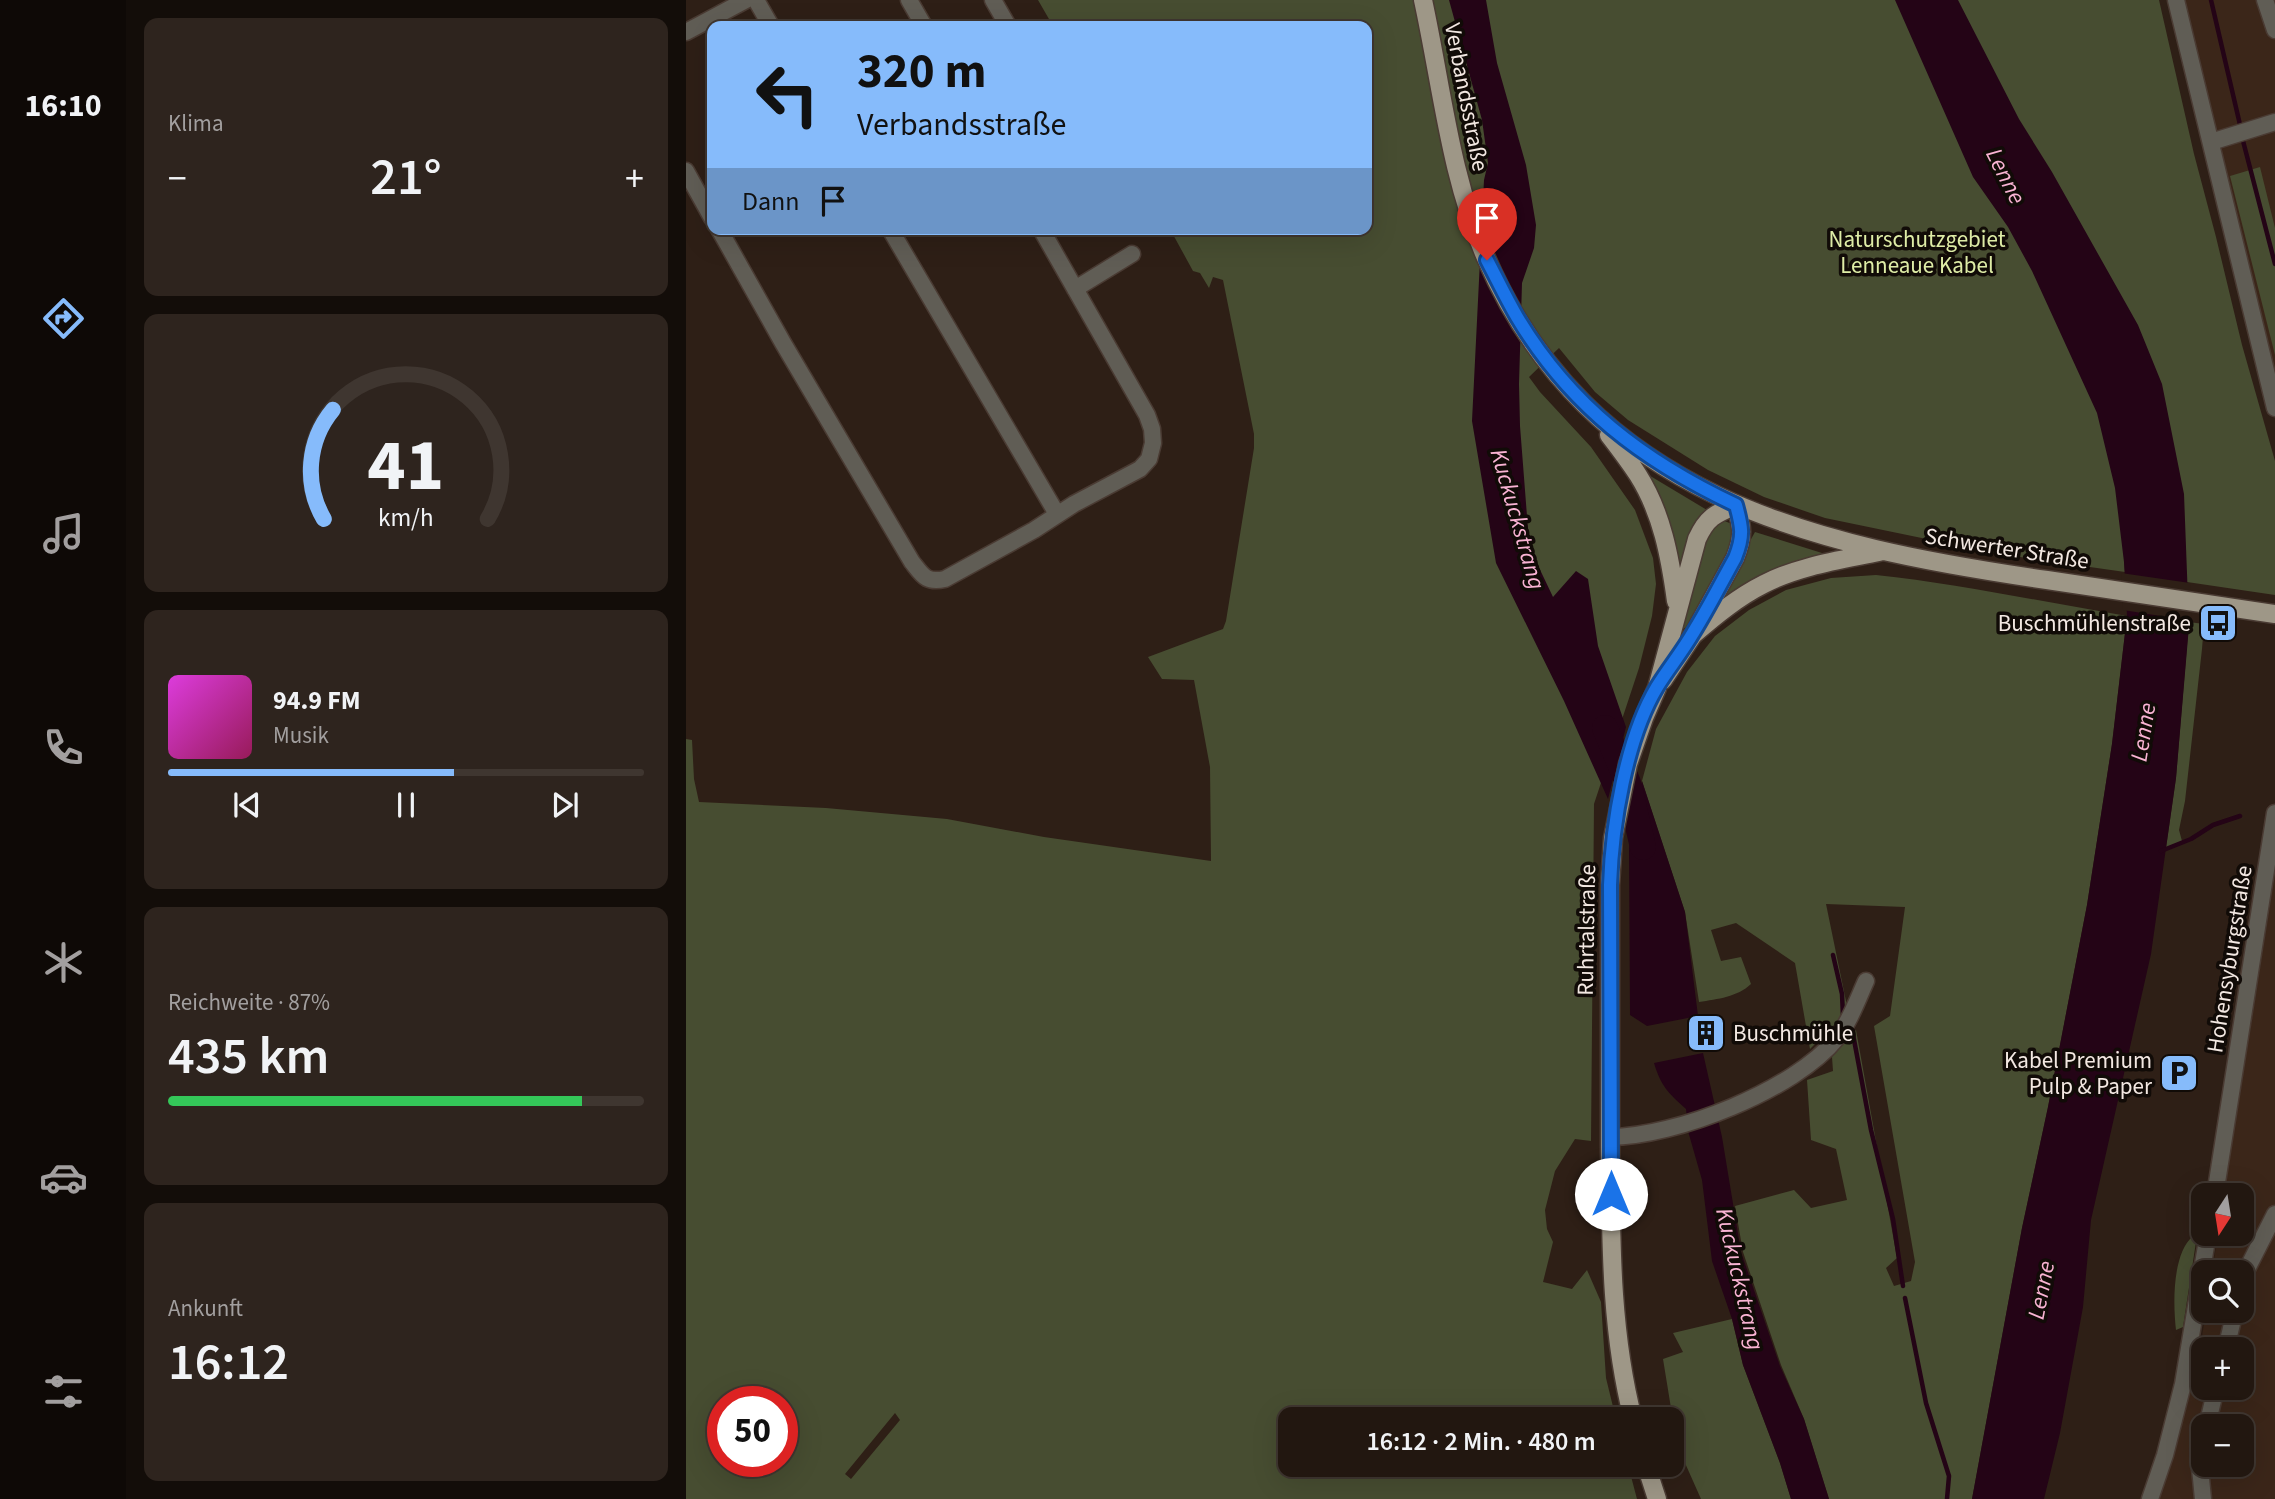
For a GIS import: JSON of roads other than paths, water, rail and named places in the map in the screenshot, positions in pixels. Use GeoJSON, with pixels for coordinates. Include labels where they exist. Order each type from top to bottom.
{"type":"FeatureCollection","features":[{"type":"Feature","properties":{"kind":"main road","name":"Verbandsstraße"},"geometry":{"type":"LineString","coordinates":[[1423,0],[1454,164],[1470,219],[1493,272],[1530,338],[1597,417],[1652,459],[1736,505]]}},
{"type":"Feature","properties":{"kind":"main road"},"geometry":{"type":"LineString","coordinates":[[1597,417],[1638,476],[1652,502],[1666,543],[1677,611]]}},
{"type":"Feature","properties":{"kind":"main road","name":"Schwerter Straße"},"geometry":{"type":"LineString","coordinates":[[1736,505],[1799,528],[1942,564],[2275,614]]}},
{"type":"Feature","properties":{"kind":"main road","name":"Ruhrtalstraße"},"geometry":{"type":"LineString","coordinates":[[1631,1407],[1619,1350],[1614,1301],[1610,1137],[1610,885],[1613,838],[1628,764],[1657,688],[1694,548],[1701,530],[1713,515],[1736,505],[1742,528],[1739,547],[1693,635],[1657,688]]}},
{"type":"Feature","properties":{"kind":"main road"},"geometry":{"type":"LineString","coordinates":[[1693,635],[1737,600],[1778,578],[1830,562],[1883,551]]}},
{"type":"Feature","properties":{"kind":"main road"},"geometry":{"type":"LineString","coordinates":[[1650,1477],[1657,1499]]}},
{"type":"Feature","properties":{"kind":"street"},"geometry":{"type":"LineString","coordinates":[[686,32],[746,0]]}},
{"type":"Feature","properties":{"kind":"street"},"geometry":{"type":"LineString","coordinates":[[756,0],[768,21]]}},
{"type":"Feature","properties":{"kind":"street"},"geometry":{"type":"LineString","coordinates":[[909,0],[921,21]]}},
{"type":"Feature","properties":{"kind":"street"},"geometry":{"type":"LineString","coordinates":[[993,0],[1005,21]]}},
{"type":"Feature","properties":{"kind":"street"},"geometry":{"type":"LineString","coordinates":[[2176,0],[2275,408]]}},
{"type":"Feature","properties":{"kind":"street"},"geometry":{"type":"LineString","coordinates":[[2265,0],[2275,30]]}},
{"type":"Feature","properties":{"kind":"street"},"geometry":{"type":"LineString","coordinates":[[2211,142],[2275,122]]}},
{"type":"Feature","properties":{"kind":"street"},"geometry":{"type":"LineString","coordinates":[[686,171],[707,209]]}},
{"type":"Feature","properties":{"kind":"street"},"geometry":{"type":"LineString","coordinates":[[722,235],[912,562],[925,578],[934,581],[945,579],[1034,530],[1057,514],[1140,469],[1149,459],[1153,443],[1147,415],[1044,235]]}},
{"type":"Feature","properties":{"kind":"street"},"geometry":{"type":"LineString","coordinates":[[894,235],[1057,514]]}},
{"type":"Feature","properties":{"kind":"street"},"geometry":{"type":"LineString","coordinates":[[1075,289],[1132,254]]}},
{"type":"Feature","properties":{"kind":"street","name":"Hohensyburgstraße"},"geometry":{"type":"LineString","coordinates":[[2217,1183],[2267,913],[2275,813]]}},
{"type":"Feature","properties":{"kind":"street"},"geometry":{"type":"LineString","coordinates":[[1610,1137],[1635,1137],[1718,1113],[1772,1088],[1810,1063],[1836,1040],[1866,981]]}},
{"type":"Feature","properties":{"kind":"street"},"geometry":{"type":"LineString","coordinates":[[2252,1260],[2275,1214]]}},
{"type":"Feature","properties":{"kind":"street"},"geometry":{"type":"LineString","coordinates":[[2150,1499],[2165,1455],[2183,1384],[2206,1246]]}},
{"type":"Feature","properties":{"kind":"street"},"geometry":{"type":"LineString","coordinates":[[2201,1477],[2203,1499]]}},
{"type":"Feature","properties":{"kind":"water"},"geometry":{"type":"Polygon","coordinates":[[[1449,0],[1486,0],[1497,63],[1526,165],[1536,225],[1534,248],[1522,283],[1519,384],[1528,529],[1533,555],[1553,597],[1576,571],[1588,579],[1598,646],[1626,727],[1608,799],[1564,701],[1496,563],[1472,421],[1484,180],[1488,163],[1482,120],[1449,0]]]}},
{"type":"Feature","properties":{"kind":"water","name":"Lenne"},"geometry":{"type":"Polygon","coordinates":[[[1895,0],[1958,0],[2019,119],[2138,325],[2162,384],[2184,494],[2189,626],[2176,778],[2151,954],[2091,1220],[2083,1307],[2060,1433],[2044,1499],[1972,1499],[2022,1228],[2087,905],[2112,744],[2127,616],[2124,562],[2115,488],[2097,413],[2032,271],[2008,227],[1973,177],[1895,0]]]}},
{"type":"Feature","properties":{"kind":"water"},"geometry":{"type":"Polygon","coordinates":[[[1642,781],[1685,912],[1698,1016],[1647,1026],[1630,1015],[1629,849],[1642,781]]]}},
{"type":"Feature","properties":{"kind":"water"},"geometry":{"type":"Polygon","coordinates":[[[1703,1053],[1722,1137],[1741,1252],[1780,1366],[1804,1419],[1829,1499],[1791,1499],[1743,1365],[1732,1319],[1712,1261],[1702,1180],[1688,1131],[1686,1109],[1666,1089],[1654,1063],[1703,1053]]]}},
{"type":"Feature","properties":{"kind":"waterway"},"geometry":{"type":"LineString","coordinates":[[2211,0],[2241,129]]}},
{"type":"Feature","properties":{"kind":"waterway"},"geometry":{"type":"LineString","coordinates":[[2242,137],[2275,264]]}},
{"type":"Feature","properties":{"kind":"waterway","name":"Kuckuckstrang"},"geometry":{"type":"LineString","coordinates":[[1605,728],[1628,783],[1643,847]]}},
{"type":"Feature","properties":{"kind":"waterway"},"geometry":{"type":"LineString","coordinates":[[2161,851],[2191,839],[2213,825],[2240,816]]}},
{"type":"Feature","properties":{"kind":"waterway"},"geometry":{"type":"LineString","coordinates":[[1833,955],[1842,994],[1843,1016]]}},
{"type":"Feature","properties":{"kind":"waterway"},"geometry":{"type":"LineString","coordinates":[[1852,1029],[1871,1130],[1893,1219],[1903,1286]]}},
{"type":"Feature","properties":{"kind":"waterway"},"geometry":{"type":"LineString","coordinates":[[1905,1298],[1926,1403],[1949,1476],[1947,1499]]}},
{"type":"Feature","properties":{"kind":"place","name":"Buschmühlenstraße"},"geometry":{"type":"Point","coordinates":[2218,623]}},
{"type":"Feature","properties":{"kind":"place","name":"Buschmühle"},"geometry":{"type":"Point","coordinates":[1706,1033]}},
{"type":"Feature","properties":{"kind":"place","name":"Kabel Premium Pulp & Paper"},"geometry":{"type":"Point","coordinates":[2179,1073]}},
{"type":"Feature","properties":{"kind":"park label","name":"Naturschutzgebiet Lenneaue Kabel"},"geometry":{"type":"Point","coordinates":[1917,252]}}]}
